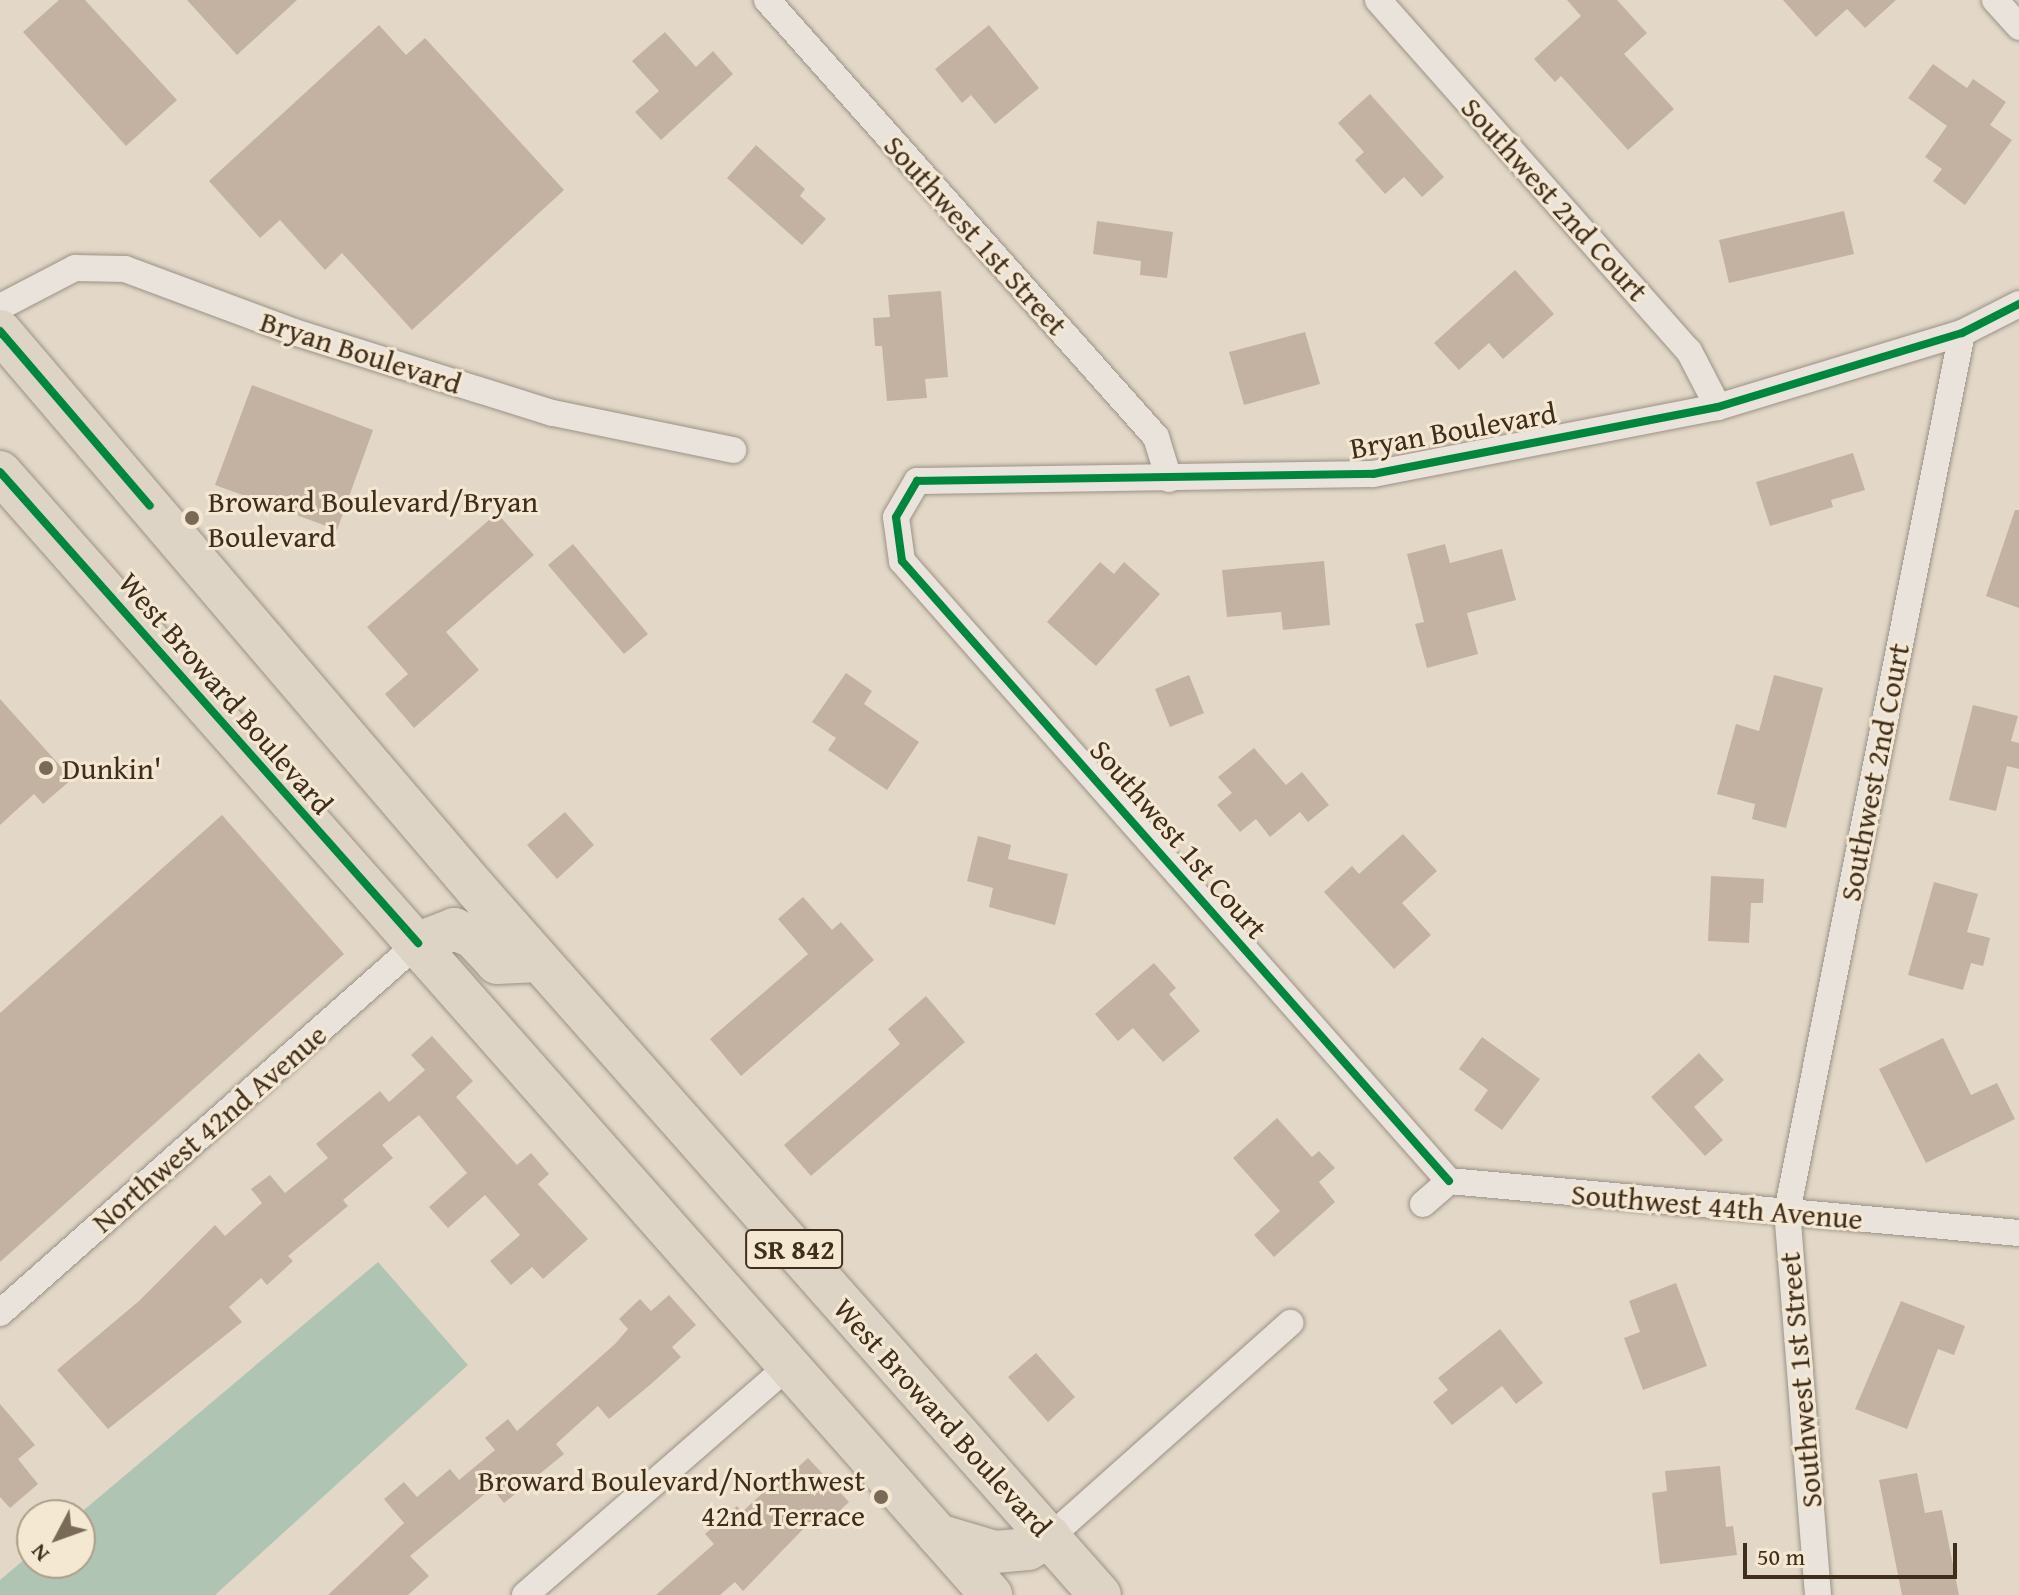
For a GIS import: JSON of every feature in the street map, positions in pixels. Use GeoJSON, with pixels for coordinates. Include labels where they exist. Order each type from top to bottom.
{"type":"FeatureCollection","features":[{"type":"Feature","properties":{"kind":"main road","name":"West Broward Boulevard"},"geometry":{"type":"LineString","coordinates":[[0,331],[539,961],[1100,1595]]}},
{"type":"Feature","properties":{"kind":"main road","name":"West Broward Boulevard"},"geometry":{"type":"LineString","coordinates":[[0,472],[991,1595]]}},
{"type":"Feature","properties":{"kind":"main road"},"geometry":{"type":"LineString","coordinates":[[418,943],[454,929],[473,937],[497,963],[539,961]]}},
{"type":"Feature","properties":{"kind":"main road"},"geometry":{"type":"LineString","coordinates":[[938,1535],[995,1552],[1028,1549],[1050,1537]]}},
{"type":"Feature","properties":{"kind":"street","name":"Southwest 1st Street"},"geometry":{"type":"LineString","coordinates":[[767,0],[1156,437],[1169,479]]}},
{"type":"Feature","properties":{"kind":"street","name":"Southwest 2nd Court"},"geometry":{"type":"LineString","coordinates":[[1378,0],[1689,351],[1718,407]]}},
{"type":"Feature","properties":{"kind":"street"},"geometry":{"type":"LineString","coordinates":[[1995,0],[2019,27]]}},
{"type":"Feature","properties":{"kind":"street","name":"Bryan Boulevard"},"geometry":{"type":"LineString","coordinates":[[0,307],[75,268],[125,269],[294,332],[553,413],[733,450]]}},
{"type":"Feature","properties":{"kind":"street","name":"Bryan Boulevard"},"geometry":{"type":"LineString","coordinates":[[896,517],[917,481],[1373,474],[1718,407],[1962,333],[2019,304]]}},
{"type":"Feature","properties":{"kind":"street","name":"Southwest 2nd Court"},"geometry":{"type":"LineString","coordinates":[[1787,1212],[1962,333]]}},
{"type":"Feature","properties":{"kind":"street","name":"Southwest 1st Court"},"geometry":{"type":"LineString","coordinates":[[896,517],[902,561],[1449,1181]]}},
{"type":"Feature","properties":{"kind":"street","name":"Northwest 42nd Avenue"},"geometry":{"type":"LineString","coordinates":[[0,1313],[418,943]]}},
{"type":"Feature","properties":{"kind":"street"},"geometry":{"type":"LineString","coordinates":[[1423,1204],[1449,1181]]}},
{"type":"Feature","properties":{"kind":"street","name":"Southwest 44th Avenue"},"geometry":{"type":"LineString","coordinates":[[1449,1181],[2019,1233]]}},
{"type":"Feature","properties":{"kind":"street","name":"Southwest 1st Street"},"geometry":{"type":"LineString","coordinates":[[1787,1212],[1818,1595]]}},
{"type":"Feature","properties":{"kind":"street"},"geometry":{"type":"LineString","coordinates":[[1050,1537],[1290,1323]]}},
{"type":"Feature","properties":{"kind":"street"},"geometry":{"type":"LineString","coordinates":[[525,1595],[788,1366]]}},
{"type":"Feature","properties":{"kind":"shaded area"},"geometry":{"type":"Polygon","coordinates":[[[378,1262],[468,1365],[215,1595],[0,1595],[0,1580],[16,1566],[16,1579],[96,1579],[96,1500],[378,1262]]]}},
{"type":"Feature","properties":{"kind":"building"},"geometry":{"type":"Polygon","coordinates":[[[59,0],[85,0],[177,100],[126,146],[23,32],[59,0]]]}},
{"type":"Feature","properties":{"kind":"building"},"geometry":{"type":"Polygon","coordinates":[[[187,0],[297,0],[237,55],[187,0]]]}},
{"type":"Feature","properties":{"kind":"building"},"geometry":{"type":"Polygon","coordinates":[[[1567,0],[1617,0],[1647,33],[1624,54],[1674,109],[1628,150],[1561,76],[1555,82],[1534,59],[1581,16],[1567,0]]]}},
{"type":"Feature","properties":{"kind":"building"},"geometry":{"type":"Polygon","coordinates":[[[1783,0],[1896,0],[1865,28],[1847,9],[1816,37],[1783,0]]]}},
{"type":"Feature","properties":{"kind":"building"},"geometry":{"type":"Polygon","coordinates":[[[379,25],[406,55],[425,38],[564,190],[412,330],[342,253],[325,270],[280,220],[260,238],[209,181],[379,25]]]}},
{"type":"Feature","properties":{"kind":"building"},"geometry":{"type":"Polygon","coordinates":[[[989,25],[1039,88],[995,124],[971,95],[962,103],[935,69],[989,25]]]}},
{"type":"Feature","properties":{"kind":"building"},"geometry":{"type":"Polygon","coordinates":[[[665,32],[696,67],[713,51],[733,74],[661,140],[635,112],[659,91],[632,61],[665,32]]]}},
{"type":"Feature","properties":{"kind":"building"},"geometry":{"type":"Polygon","coordinates":[[[1933,64],[1967,88],[1973,79],[2006,102],[1990,125],[2012,140],[1965,205],[1933,181],[1942,169],[1925,157],[1947,126],[1908,98],[1933,64]]]}},
{"type":"Feature","properties":{"kind":"building"},"geometry":{"type":"Polygon","coordinates":[[[1370,94],[1444,177],[1422,197],[1404,177],[1385,194],[1355,160],[1364,152],[1338,123],[1370,94]]]}},
{"type":"Feature","properties":{"kind":"building"},"geometry":{"type":"Polygon","coordinates":[[[756,145],[805,189],[800,196],[826,219],[802,245],[727,178],[756,145]]]}},
{"type":"Feature","properties":{"kind":"building"},"geometry":{"type":"Polygon","coordinates":[[[1844,211],[1854,254],[1729,283],[1719,240],[1844,211]]]}},
{"type":"Feature","properties":{"kind":"building"},"geometry":{"type":"Polygon","coordinates":[[[1097,221],[1173,232],[1167,278],[1140,275],[1141,261],[1093,254],[1097,221]]]}},
{"type":"Feature","properties":{"kind":"building"},"geometry":{"type":"Polygon","coordinates":[[[1515,270],[1554,314],[1503,359],[1489,343],[1459,370],[1434,343],[1515,270]]]}},
{"type":"Feature","properties":{"kind":"building"},"geometry":{"type":"Polygon","coordinates":[[[941,291],[948,377],[925,379],[927,398],[887,401],[882,346],[875,346],[873,318],[890,317],[888,295],[941,291]]]}},
{"type":"Feature","properties":{"kind":"building"},"geometry":{"type":"Polygon","coordinates":[[[1305,332],[1320,384],[1244,405],[1229,352],[1305,332]]]}},
{"type":"Feature","properties":{"kind":"building"},"geometry":{"type":"Polygon","coordinates":[[[252,385],[373,430],[337,530],[215,485],[252,385]]]}},
{"type":"Feature","properties":{"kind":"building"},"geometry":{"type":"Polygon","coordinates":[[[1853,453],[1865,490],[1831,500],[1833,507],[1770,526],[1756,482],[1853,453]]]}},
{"type":"Feature","properties":{"kind":"building"},"geometry":{"type":"Polygon","coordinates":[[[2015,510],[2019,510],[2019,608],[1986,596],[2015,510]]]}},
{"type":"Feature","properties":{"kind":"building"},"geometry":{"type":"Polygon","coordinates":[[[497,513],[534,555],[446,632],[479,670],[414,728],[385,694],[408,674],[367,627],[497,513]]]}},
{"type":"Feature","properties":{"kind":"building"},"geometry":{"type":"Polygon","coordinates":[[[573,544],[648,634],[624,654],[548,565],[573,544]]]}},
{"type":"Feature","properties":{"kind":"building"},"geometry":{"type":"Polygon","coordinates":[[[1445,544],[1450,563],[1502,549],[1516,600],[1467,613],[1478,654],[1427,668],[1415,624],[1424,622],[1407,554],[1445,544]]]}},
{"type":"Feature","properties":{"kind":"building"},"geometry":{"type":"Polygon","coordinates":[[[1324,561],[1330,625],[1283,630],[1281,612],[1227,617],[1222,570],[1324,561]]]}},
{"type":"Feature","properties":{"kind":"building"},"geometry":{"type":"Polygon","coordinates":[[[1100,562],[1114,574],[1124,562],[1160,594],[1096,666],[1047,622],[1100,562]]]}},
{"type":"Feature","properties":{"kind":"building"},"geometry":{"type":"Polygon","coordinates":[[[846,673],[872,691],[864,704],[919,742],[887,790],[828,750],[836,738],[812,722],[846,673]]]}},
{"type":"Feature","properties":{"kind":"building"},"geometry":{"type":"Polygon","coordinates":[[[1189,675],[1204,713],[1170,727],[1155,689],[1189,675]]]}},
{"type":"Feature","properties":{"kind":"building"},"geometry":{"type":"Polygon","coordinates":[[[1774,675],[1823,688],[1786,828],[1752,819],[1755,804],[1717,794],[1736,724],[1759,731],[1774,675]]]}},
{"type":"Feature","properties":{"kind":"building"},"geometry":{"type":"Polygon","coordinates":[[[0,699],[72,779],[43,804],[34,794],[0,825],[0,699]]]}},
{"type":"Feature","properties":{"kind":"building"},"geometry":{"type":"Polygon","coordinates":[[[1973,705],[2018,716],[2011,741],[2019,743],[2019,769],[2007,766],[1996,811],[1949,800],[1973,705]]]}},
{"type":"Feature","properties":{"kind":"building"},"geometry":{"type":"Polygon","coordinates":[[[1254,748],[1286,785],[1302,772],[1329,805],[1308,822],[1300,812],[1270,837],[1256,819],[1240,832],[1217,805],[1232,793],[1218,777],[1254,748]]]}},
{"type":"Feature","properties":{"kind":"building"},"geometry":{"type":"Polygon","coordinates":[[[565,812],[594,845],[557,879],[527,845],[565,812]]]}},
{"type":"Feature","properties":{"kind":"building"},"geometry":{"type":"Polygon","coordinates":[[[222,815],[344,954],[0,1262],[0,1013],[222,815]]]}},
{"type":"Feature","properties":{"kind":"building"},"geometry":{"type":"Polygon","coordinates":[[[1403,834],[1437,871],[1402,903],[1431,935],[1394,969],[1324,892],[1352,866],[1359,874],[1403,834]]]}},
{"type":"Feature","properties":{"kind":"building"},"geometry":{"type":"Polygon","coordinates":[[[978,836],[1011,845],[1008,859],[1068,874],[1055,925],[989,907],[993,888],[967,881],[978,836]]]}},
{"type":"Feature","properties":{"kind":"building"},"geometry":{"type":"Polygon","coordinates":[[[1711,876],[1764,879],[1763,903],[1751,903],[1749,943],[1708,941],[1711,876]]]}},
{"type":"Feature","properties":{"kind":"building"},"geometry":{"type":"Polygon","coordinates":[[[1934,882],[1978,894],[1967,932],[1990,938],[1983,966],[1971,963],[1963,990],[1908,975],[1934,882]]]}},
{"type":"Feature","properties":{"kind":"building"},"geometry":{"type":"Polygon","coordinates":[[[803,897],[832,930],[841,922],[874,960],[741,1076],[710,1039],[808,954],[778,919],[803,897]]]}},
{"type":"Feature","properties":{"kind":"building"},"geometry":{"type":"Polygon","coordinates":[[[1154,963],[1176,988],[1169,994],[1200,1031],[1163,1062],[1133,1028],[1118,1041],[1095,1014],[1154,963]]]}},
{"type":"Feature","properties":{"kind":"building"},"geometry":{"type":"Polygon","coordinates":[[[926,996],[965,1042],[811,1176],[784,1145],[900,1044],[888,1029],[926,996]]]}},
{"type":"Feature","properties":{"kind":"building"},"geometry":{"type":"Polygon","coordinates":[[[432,1036],[473,1081],[456,1097],[517,1165],[531,1153],[549,1174],[538,1184],[588,1239],[543,1279],[532,1267],[511,1285],[490,1261],[520,1235],[485,1195],[448,1228],[429,1207],[467,1173],[419,1115],[382,1145],[393,1158],[343,1200],[348,1206],[288,1256],[293,1261],[267,1285],[261,1278],[229,1307],[242,1322],[108,1429],[57,1370],[139,1301],[215,1225],[225,1236],[262,1203],[251,1189],[270,1175],[285,1193],[328,1158],[316,1144],[380,1091],[389,1102],[425,1070],[411,1055],[432,1036]]]}},
{"type":"Feature","properties":{"kind":"building"},"geometry":{"type":"Polygon","coordinates":[[[1482,1037],[1540,1079],[1502,1130],[1474,1110],[1488,1090],[1459,1069],[1482,1037]]]}},
{"type":"Feature","properties":{"kind":"building"},"geometry":{"type":"Polygon","coordinates":[[[1943,1038],[1971,1095],[1997,1083],[2015,1119],[1926,1163],[1879,1069],[1943,1038]]]}},
{"type":"Feature","properties":{"kind":"building"},"geometry":{"type":"Polygon","coordinates":[[[1699,1053],[1724,1080],[1694,1107],[1723,1140],[1705,1156],[1651,1097],[1699,1053]]]}},
{"type":"Feature","properties":{"kind":"building"},"geometry":{"type":"Polygon","coordinates":[[[1277,1118],[1312,1157],[1319,1151],[1335,1168],[1319,1182],[1335,1202],[1274,1257],[1254,1235],[1280,1211],[1233,1158],[1277,1118]]]}},
{"type":"Feature","properties":{"kind":"building"},"geometry":{"type":"Polygon","coordinates":[[[1676,1283],[1707,1366],[1643,1390],[1624,1338],[1640,1332],[1629,1301],[1676,1283]]]}},
{"type":"Feature","properties":{"kind":"building"},"geometry":{"type":"Polygon","coordinates":[[[669,1295],[696,1325],[672,1347],[681,1357],[651,1384],[609,1419],[598,1406],[556,1444],[564,1454],[504,1503],[492,1488],[410,1556],[429,1576],[408,1595],[328,1595],[404,1523],[384,1499],[404,1482],[417,1497],[450,1469],[459,1480],[495,1450],[485,1438],[508,1419],[517,1431],[615,1344],[628,1329],[619,1319],[640,1299],[651,1311],[669,1295]]]}},
{"type":"Feature","properties":{"kind":"building"},"geometry":{"type":"Polygon","coordinates":[[[1901,1301],[1965,1326],[1954,1355],[1938,1349],[1907,1429],[1855,1409],[1901,1301]]]}},
{"type":"Feature","properties":{"kind":"building"},"geometry":{"type":"Polygon","coordinates":[[[1500,1329],[1543,1383],[1516,1404],[1502,1386],[1452,1425],[1433,1402],[1448,1390],[1438,1378],[1500,1329]]]}},
{"type":"Feature","properties":{"kind":"building"},"geometry":{"type":"Polygon","coordinates":[[[1036,1353],[1075,1397],[1048,1422],[1008,1377],[1036,1353]]]}},
{"type":"Feature","properties":{"kind":"building"},"geometry":{"type":"Polygon","coordinates":[[[0,1404],[35,1445],[18,1459],[38,1484],[20,1499],[16,1499],[10,1508],[0,1497],[0,1404]]]}},
{"type":"Feature","properties":{"kind":"building"},"geometry":{"type":"Polygon","coordinates":[[[808,1458],[849,1502],[819,1530],[811,1521],[743,1591],[735,1582],[720,1595],[656,1595],[714,1544],[705,1534],[737,1506],[742,1512],[769,1487],[772,1491],[808,1458]]]}},
{"type":"Feature","properties":{"kind":"building"},"geometry":{"type":"Polygon","coordinates":[[[1720,1466],[1726,1527],[1733,1526],[1737,1555],[1660,1564],[1652,1493],[1667,1491],[1665,1471],[1720,1466]]]}},
{"type":"Feature","properties":{"kind":"building"},"geometry":{"type":"Polygon","coordinates":[[[1917,1473],[1925,1513],[1942,1510],[1959,1595],[1902,1595],[1879,1480],[1917,1473]]]}},
{"type":"Feature","properties":{"kind":"cycle path"},"geometry":{"type":"LineString","coordinates":[[1449,1181],[902,561],[896,517],[917,481],[1373,474],[1718,407],[1962,333],[2019,304]]}},
{"type":"Feature","properties":{"kind":"cycle path"},"geometry":{"type":"LineString","coordinates":[[0,331],[150,506]]}},
{"type":"Feature","properties":{"kind":"cycle path"},"geometry":{"type":"LineString","coordinates":[[0,472],[418,943]]}},
{"type":"Feature","properties":{"kind":"place","name":"Broward Boulevard/Bryan Boulevard"},"geometry":{"type":"Point","coordinates":[192,518]}},
{"type":"Feature","properties":{"kind":"place","name":"Dunkin'"},"geometry":{"type":"Point","coordinates":[46,768]}},
{"type":"Feature","properties":{"kind":"place","name":"Broward Boulevard/Northwest 42nd Terrace"},"geometry":{"type":"Point","coordinates":[881,1497]}}]}
